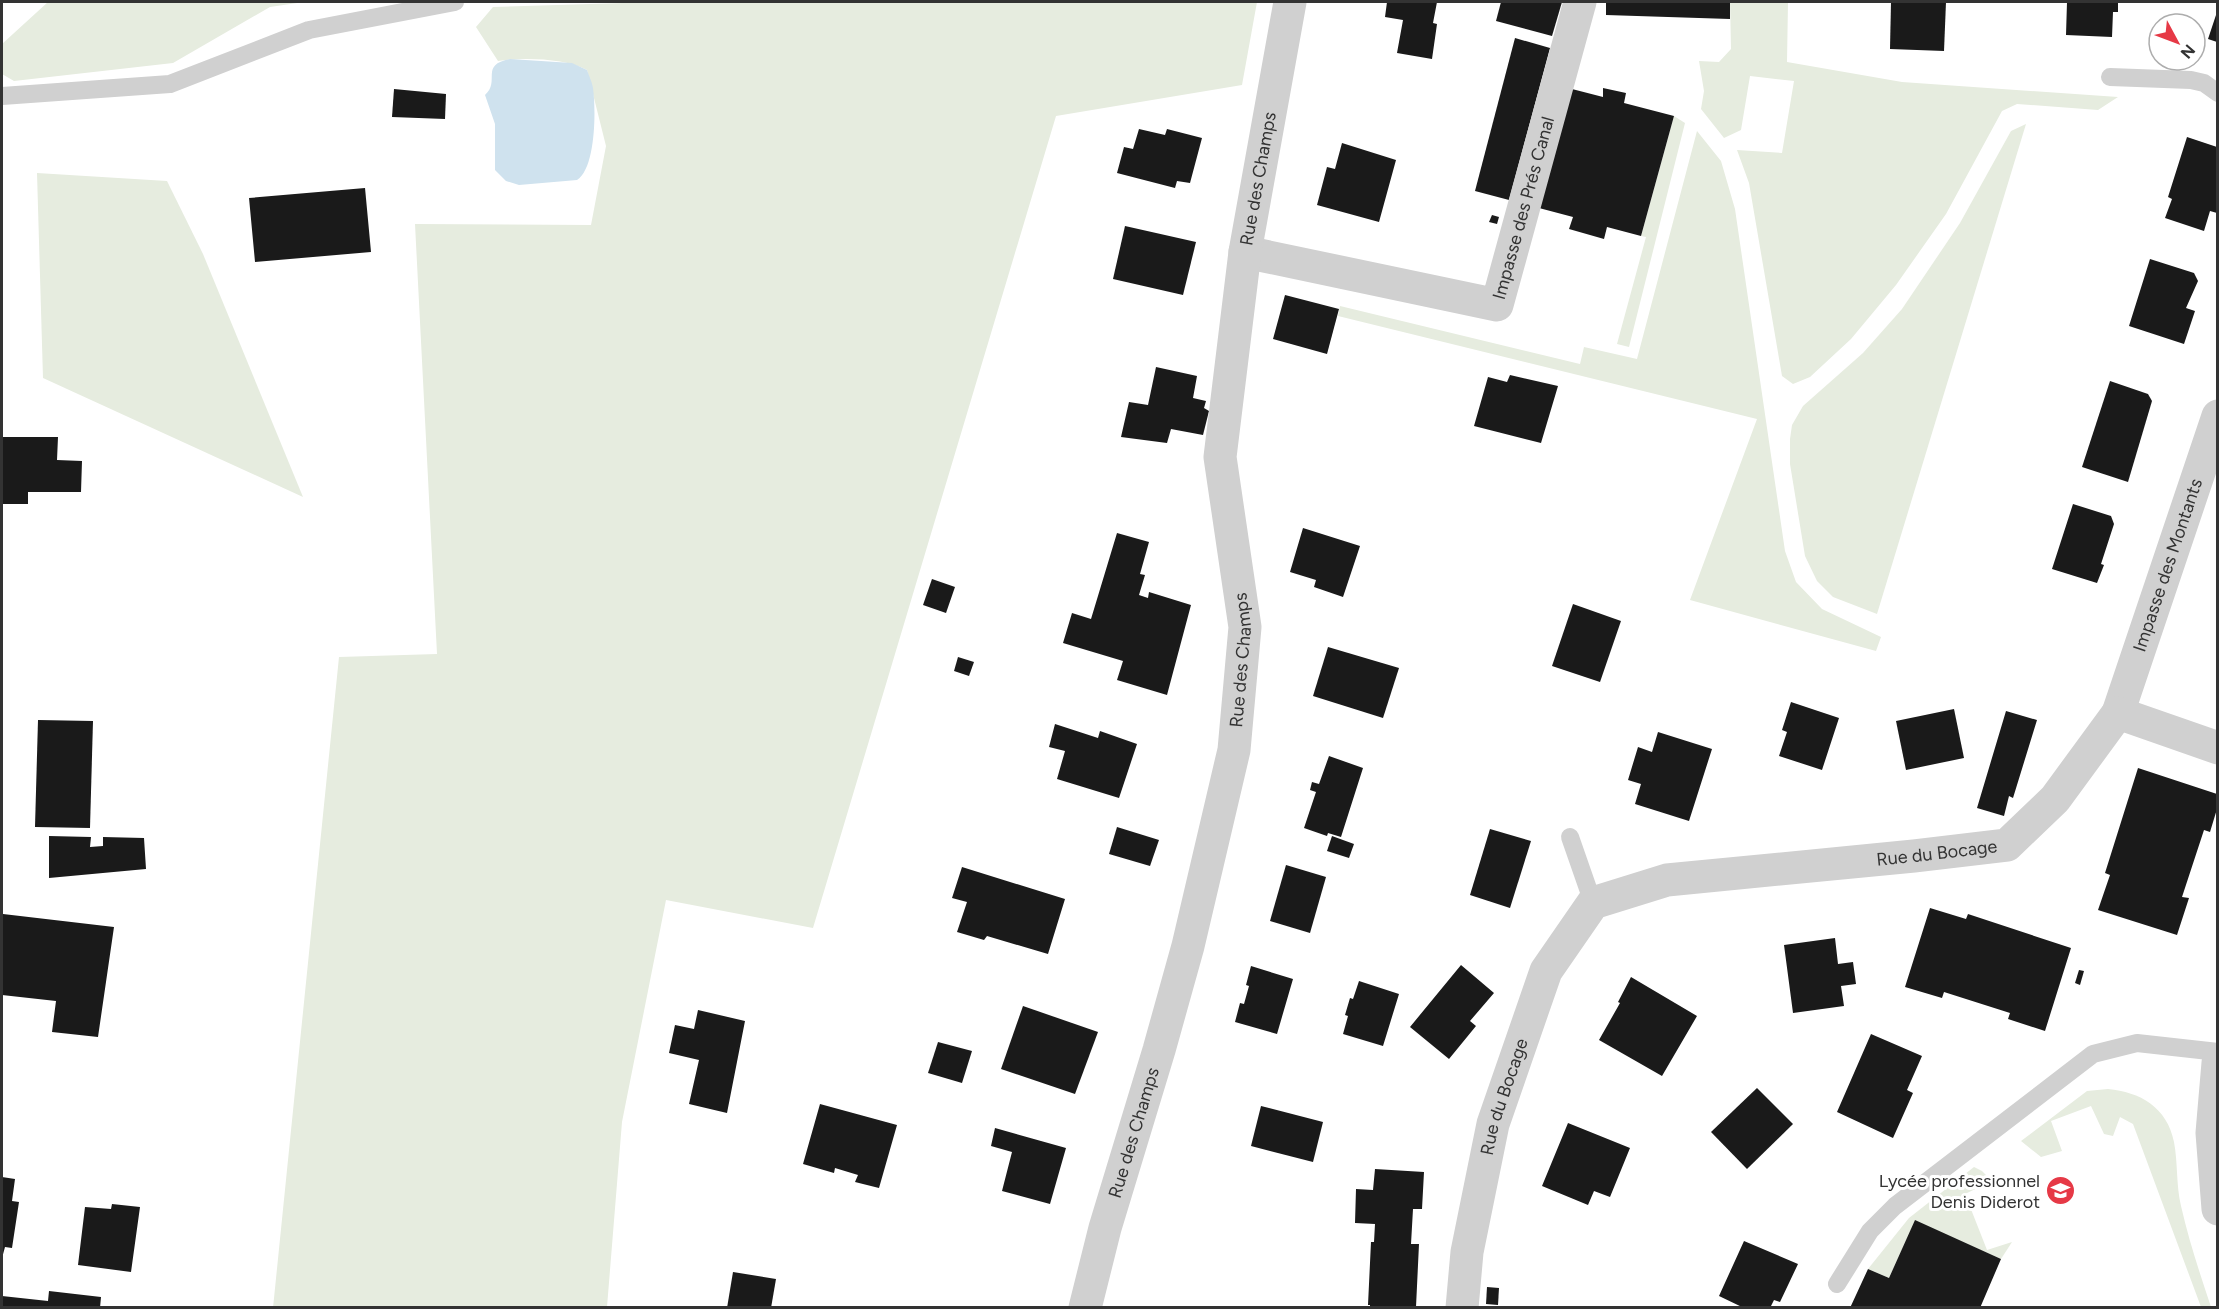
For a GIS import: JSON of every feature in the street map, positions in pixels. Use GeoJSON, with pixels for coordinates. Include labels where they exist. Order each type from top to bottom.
{"type":"FeatureCollection","features":[{"type":"Feature","properties":{"kind":"street","name":"Rue des Champs"},"geometry":{"type":"LineString","coordinates":[[1085,1308],[1105,1228],[1188,946],[1234,750],[1245,627],[1220,457],[1245,252],[1290,2]]}},
{"type":"Feature","properties":{"kind":"street","name":"Impasse des Prés Canal"},"geometry":{"type":"LineString","coordinates":[[1245,252],[1497,305],[1580,2]]}},
{"type":"Feature","properties":{"kind":"street","name":"Impasse des Montants"},"geometry":{"type":"LineString","coordinates":[[2118,713],[2217,416]]}},
{"type":"Feature","properties":{"kind":"street"},"geometry":{"type":"LineString","coordinates":[[2118,713],[2217,748]]}},
{"type":"Feature","properties":{"kind":"street","name":"Rue du Bocage"},"geometry":{"type":"LineString","coordinates":[[1462,1308],[1467,1252],[1493,1124],[1546,971],[1593,903],[1667,880],[2007,845],[2055,800],[2118,713]]}},
{"type":"Feature","properties":{"kind":"street"},"geometry":{"type":"LineString","coordinates":[[2217,1062],[2212,1133],[2217,1209]]}},
{"type":"Feature","properties":{"kind":"lane"},"geometry":{"type":"LineString","coordinates":[[2,96],[170,84],[309,30],[455,2]]}},
{"type":"Feature","properties":{"kind":"lane"},"geometry":{"type":"LineString","coordinates":[[2110,77],[2191,80],[2204,83],[2217,93]]}},
{"type":"Feature","properties":{"kind":"lane"},"geometry":{"type":"LineString","coordinates":[[1570,837],[1593,903]]}},
{"type":"Feature","properties":{"kind":"lane"},"geometry":{"type":"LineString","coordinates":[[1837,1284],[1870,1231],[1895,1206],[2093,1054],[2137,1043],[2217,1052]]}},
{"type":"Feature","properties":{"kind":"shaded area"},"geometry":{"type":"Polygon","coordinates":[[[48,2],[304,2],[270,7],[173,63],[14,81],[2,74],[2,44],[48,2]]]}},
{"type":"Feature","properties":{"kind":"shaded area"},"geometry":{"type":"Polygon","coordinates":[[[656,2],[1257,2],[1242,85],[1056,116],[813,928],[666,900],[622,1122],[607,1307],[273,1308],[339,657],[437,654],[415,224],[591,225],[606,146],[587,70],[556,61],[519,59],[498,61],[476,27],[493,7],[656,2]]]}},
{"type":"Feature","properties":{"kind":"shaded area"},"geometry":{"type":"Polygon","coordinates":[[[1730,2],[1788,2],[1787,62],[1902,82],[2118,97],[2098,110],[2017,104],[2002,111],[1946,214],[1896,285],[1851,339],[1810,377],[1793,384],[1782,376],[1749,183],[1737,150],[1782,153],[1794,81],[1750,76],[1741,130],[1724,138],[1701,109],[1704,91],[1699,61],[1719,62],[1731,49],[1730,2]]]}},
{"type":"Feature","properties":{"kind":"shaded area"},"geometry":{"type":"Polygon","coordinates":[[[1674,116],[1685,123],[1629,347],[1617,344],[1646,237],[1641,236],[1674,116]]]}},
{"type":"Feature","properties":{"kind":"shaded area"},"geometry":{"type":"Polygon","coordinates":[[[2026,124],[1877,614],[1833,597],[1817,581],[1805,556],[1790,464],[1792,425],[1803,406],[1863,353],[1902,309],[1960,223],[2011,131],[2026,124]]]}},
{"type":"Feature","properties":{"kind":"shaded area"},"geometry":{"type":"Polygon","coordinates":[[[1697,131],[1721,161],[1735,209],[1785,551],[1796,582],[1822,609],[1881,637],[1876,651],[1690,600],[1757,419],[1338,316],[1340,306],[1580,364],[1584,347],[1637,359],[1697,131]]]}},
{"type":"Feature","properties":{"kind":"shaded area"},"geometry":{"type":"Polygon","coordinates":[[[37,173],[167,181],[203,254],[303,497],[43,378],[37,173]]]}},
{"type":"Feature","properties":{"kind":"shaded area"},"geometry":{"type":"Polygon","coordinates":[[[2108,1089],[2141,1098],[2165,1119],[2174,1142],[2181,1206],[2211,1307],[2201,1307],[2133,1124],[2120,1117],[2113,1136],[2104,1134],[2091,1106],[2051,1121],[2062,1151],[2041,1157],[2021,1141],[2087,1091],[2108,1089]]]}},
{"type":"Feature","properties":{"kind":"shaded area"},"geometry":{"type":"Polygon","coordinates":[[[1974,1167],[1992,1181],[1965,1194],[1987,1250],[2012,1242],[2001,1259],[1915,1221],[1889,1278],[1868,1269],[1909,1218],[1974,1167]]]}},
{"type":"Feature","properties":{"kind":"water"},"geometry":{"type":"Polygon","coordinates":[[[510,59],[572,63],[587,70],[594,97],[593,137],[588,164],[577,180],[519,185],[506,181],[495,170],[495,124],[485,95],[491,84],[495,65],[510,59]]]}},
{"type":"Feature","properties":{"kind":"building"},"geometry":{"type":"Polygon","coordinates":[[[1387,2],[1437,2],[1433,23],[1437,24],[1432,59],[1397,53],[1403,20],[1385,17],[1387,2]]]}},
{"type":"Feature","properties":{"kind":"building"},"geometry":{"type":"Polygon","coordinates":[[[1501,2],[1562,2],[1552,36],[1496,21],[1501,2]]]}},
{"type":"Feature","properties":{"kind":"building"},"geometry":{"type":"Polygon","coordinates":[[[1606,2],[1730,2],[1730,19],[1606,15],[1606,2]]]}},
{"type":"Feature","properties":{"kind":"building"},"geometry":{"type":"Polygon","coordinates":[[[1891,2],[1946,2],[1944,51],[1890,49],[1891,2]]]}},
{"type":"Feature","properties":{"kind":"building"},"geometry":{"type":"Polygon","coordinates":[[[2067,2],[2118,2],[2118,12],[2113,12],[2112,37],[2066,35],[2067,2]]]}},
{"type":"Feature","properties":{"kind":"building"},"geometry":{"type":"Polygon","coordinates":[[[2217,12],[2217,42],[2208,39],[2217,12]]]}},
{"type":"Feature","properties":{"kind":"building"},"geometry":{"type":"Polygon","coordinates":[[[1515,38],[1550,48],[1509,200],[1475,191],[1515,38]]]}},
{"type":"Feature","properties":{"kind":"building"},"geometry":{"type":"Polygon","coordinates":[[[1603,88],[1626,93],[1624,103],[1674,116],[1641,236],[1607,227],[1604,239],[1569,229],[1573,217],[1539,208],[1572,89],[1603,97],[1603,88]]]}},
{"type":"Feature","properties":{"kind":"building"},"geometry":{"type":"Polygon","coordinates":[[[394,89],[446,94],[445,119],[392,117],[394,89]]]}},
{"type":"Feature","properties":{"kind":"building"},"geometry":{"type":"Polygon","coordinates":[[[1139,129],[1165,135],[1167,129],[1202,138],[1190,183],[1177,181],[1175,188],[1117,173],[1124,147],[1133,149],[1139,129]]]}},
{"type":"Feature","properties":{"kind":"building"},"geometry":{"type":"Polygon","coordinates":[[[2187,137],[2217,147],[2217,213],[2210,211],[2204,231],[2165,218],[2172,199],[2168,197],[2187,137]]]}},
{"type":"Feature","properties":{"kind":"building"},"geometry":{"type":"Polygon","coordinates":[[[1342,143],[1396,160],[1379,222],[1317,205],[1327,167],[1335,169],[1342,143]]]}},
{"type":"Feature","properties":{"kind":"building"},"geometry":{"type":"Polygon","coordinates":[[[365,188],[371,252],[255,262],[249,198],[365,188]]]}},
{"type":"Feature","properties":{"kind":"building"},"geometry":{"type":"Polygon","coordinates":[[[1492,215],[1499,217],[1497,224],[1489,222],[1492,215]]]}},
{"type":"Feature","properties":{"kind":"building"},"geometry":{"type":"Polygon","coordinates":[[[1125,226],[1196,242],[1183,295],[1113,279],[1125,226]]]}},
{"type":"Feature","properties":{"kind":"building"},"geometry":{"type":"Polygon","coordinates":[[[2150,259],[2194,273],[2198,281],[2186,308],[2195,311],[2184,344],[2129,326],[2150,259]]]}},
{"type":"Feature","properties":{"kind":"building"},"geometry":{"type":"Polygon","coordinates":[[[1285,295],[1339,309],[1327,354],[1273,339],[1285,295]]]}},
{"type":"Feature","properties":{"kind":"building"},"geometry":{"type":"Polygon","coordinates":[[[1156,367],[1197,376],[1193,398],[1206,401],[1204,408],[1209,411],[1203,435],[1171,429],[1167,443],[1121,437],[1129,402],[1148,405],[1156,367]]]}},
{"type":"Feature","properties":{"kind":"building"},"geometry":{"type":"Polygon","coordinates":[[[1510,375],[1558,386],[1541,443],[1474,426],[1488,377],[1507,382],[1510,375]]]}},
{"type":"Feature","properties":{"kind":"building"},"geometry":{"type":"Polygon","coordinates":[[[2110,381],[2148,394],[2152,401],[2128,482],[2082,467],[2110,381]]]}},
{"type":"Feature","properties":{"kind":"building"},"geometry":{"type":"Polygon","coordinates":[[[2,437],[58,437],[57,460],[82,461],[81,492],[28,492],[28,504],[2,504],[2,437]]]}},
{"type":"Feature","properties":{"kind":"building"},"geometry":{"type":"Polygon","coordinates":[[[2073,504],[2111,516],[2114,524],[2097,583],[2052,569],[2073,504]]]}},
{"type":"Feature","properties":{"kind":"building"},"geometry":{"type":"Polygon","coordinates":[[[1303,528],[1360,546],[1343,597],[1314,587],[1316,580],[1290,572],[1303,528]]]}},
{"type":"Feature","properties":{"kind":"building"},"geometry":{"type":"Polygon","coordinates":[[[1117,533],[1149,542],[1140,574],[1145,575],[1139,595],[1148,598],[1149,592],[1191,605],[1167,695],[1117,680],[1123,661],[1063,643],[1072,613],[1091,619],[1117,533]]]}},
{"type":"Feature","properties":{"kind":"building"},"geometry":{"type":"Polygon","coordinates":[[[932,579],[955,587],[946,613],[923,605],[932,579]]]}},
{"type":"Feature","properties":{"kind":"building"},"geometry":{"type":"Polygon","coordinates":[[[1573,604],[1621,621],[1600,682],[1552,666],[1573,604]]]}},
{"type":"Feature","properties":{"kind":"building"},"geometry":{"type":"Polygon","coordinates":[[[1328,647],[1399,668],[1383,718],[1313,696],[1328,647]]]}},
{"type":"Feature","properties":{"kind":"building"},"geometry":{"type":"Polygon","coordinates":[[[958,657],[974,662],[969,676],[954,671],[958,657]]]}},
{"type":"Feature","properties":{"kind":"building"},"geometry":{"type":"Polygon","coordinates":[[[1791,702],[1839,718],[1822,770],[1779,756],[1787,732],[1782,730],[1791,702]]]}},
{"type":"Feature","properties":{"kind":"building"},"geometry":{"type":"Polygon","coordinates":[[[1954,709],[1964,758],[1906,770],[1896,721],[1954,709]]]}},
{"type":"Feature","properties":{"kind":"building"},"geometry":{"type":"Polygon","coordinates":[[[2006,711],[2037,720],[2013,798],[2009,796],[2004,816],[1977,808],[2006,711]]]}},
{"type":"Feature","properties":{"kind":"building"},"geometry":{"type":"Polygon","coordinates":[[[38,720],[93,721],[90,828],[35,827],[38,720]]]}},
{"type":"Feature","properties":{"kind":"building"},"geometry":{"type":"Polygon","coordinates":[[[1055,724],[1098,738],[1100,731],[1137,744],[1119,798],[1057,779],[1065,751],[1049,747],[1055,724]]]}},
{"type":"Feature","properties":{"kind":"building"},"geometry":{"type":"Polygon","coordinates":[[[1658,732],[1712,749],[1689,821],[1635,804],[1641,784],[1628,780],[1638,747],[1652,752],[1658,732]]]}},
{"type":"Feature","properties":{"kind":"building"},"geometry":{"type":"Polygon","coordinates":[[[1329,756],[1363,768],[1341,837],[1328,833],[1327,836],[1304,828],[1316,792],[1310,790],[1312,782],[1319,784],[1329,756]]]}},
{"type":"Feature","properties":{"kind":"building"},"geometry":{"type":"Polygon","coordinates":[[[2138,768],[2217,794],[2217,809],[2210,832],[2204,830],[2182,897],[2189,898],[2177,935],[2098,910],[2110,875],[2105,873],[2138,768]]]}},
{"type":"Feature","properties":{"kind":"building"},"geometry":{"type":"Polygon","coordinates":[[[1117,827],[1159,840],[1150,866],[1109,854],[1117,827]]]}},
{"type":"Feature","properties":{"kind":"building"},"geometry":{"type":"Polygon","coordinates":[[[1490,829],[1531,841],[1510,908],[1470,895],[1490,829]]]}},
{"type":"Feature","properties":{"kind":"building"},"geometry":{"type":"Polygon","coordinates":[[[49,836],[91,837],[90,847],[103,846],[103,837],[144,838],[146,869],[49,878],[49,836]]]}},
{"type":"Feature","properties":{"kind":"building"},"geometry":{"type":"Polygon","coordinates":[[[1332,836],[1354,844],[1349,858],[1327,851],[1332,836]]]}},
{"type":"Feature","properties":{"kind":"building"},"geometry":{"type":"Polygon","coordinates":[[[1286,865],[1326,877],[1310,933],[1270,921],[1286,865]]]}},
{"type":"Feature","properties":{"kind":"building"},"geometry":{"type":"Polygon","coordinates":[[[962,867],[1065,899],[1048,954],[987,936],[984,940],[957,932],[967,902],[952,898],[962,867]]]}},
{"type":"Feature","properties":{"kind":"building"},"geometry":{"type":"Polygon","coordinates":[[[1930,908],[1966,919],[1968,914],[2071,948],[2045,1031],[2008,1019],[2010,1013],[1944,992],[1942,998],[1905,987],[1930,908]]]}},
{"type":"Feature","properties":{"kind":"building"},"geometry":{"type":"Polygon","coordinates":[[[3,914],[114,927],[98,1037],[52,1032],[56,1001],[2,995],[3,914]]]}},
{"type":"Feature","properties":{"kind":"building"},"geometry":{"type":"Polygon","coordinates":[[[1835,938],[1838,964],[1853,962],[1856,984],[1841,986],[1844,1006],[1793,1013],[1784,945],[1835,938]]]}},
{"type":"Feature","properties":{"kind":"building"},"geometry":{"type":"Polygon","coordinates":[[[1461,965],[1494,993],[1470,1021],[1476,1026],[1449,1059],[1410,1027],[1461,965]]]}},
{"type":"Feature","properties":{"kind":"building"},"geometry":{"type":"Polygon","coordinates":[[[1251,966],[1293,979],[1277,1034],[1235,1022],[1240,1003],[1244,1004],[1251,966]]]}},
{"type":"Feature","properties":{"kind":"building"},"geometry":{"type":"Polygon","coordinates":[[[2079,970],[2084,971],[2080,985],[2075,983],[2079,970]]]}},
{"type":"Feature","properties":{"kind":"building"},"geometry":{"type":"Polygon","coordinates":[[[1631,977],[1697,1016],[1662,1076],[1599,1040],[1620,1003],[1618,1002],[1631,977]]]}},
{"type":"Feature","properties":{"kind":"building"},"geometry":{"type":"Polygon","coordinates":[[[1359,981],[1399,994],[1383,1046],[1343,1034],[1350,998],[1353,999],[1359,981]]]}},
{"type":"Feature","properties":{"kind":"building"},"geometry":{"type":"Polygon","coordinates":[[[1023,1006],[1098,1032],[1075,1094],[1001,1069],[1023,1006]]]}},
{"type":"Feature","properties":{"kind":"building"},"geometry":{"type":"Polygon","coordinates":[[[698,1010],[745,1021],[727,1113],[689,1104],[699,1060],[669,1053],[675,1025],[694,1029],[698,1010]]]}},
{"type":"Feature","properties":{"kind":"building"},"geometry":{"type":"Polygon","coordinates":[[[1871,1034],[1922,1056],[1907,1090],[1913,1093],[1893,1138],[1837,1112],[1871,1034]]]}},
{"type":"Feature","properties":{"kind":"building"},"geometry":{"type":"Polygon","coordinates":[[[938,1042],[972,1051],[962,1083],[928,1073],[938,1042]]]}},
{"type":"Feature","properties":{"kind":"building"},"geometry":{"type":"Polygon","coordinates":[[[1757,1088],[1793,1124],[1747,1169],[1711,1132],[1757,1088]]]}},
{"type":"Feature","properties":{"kind":"building"},"geometry":{"type":"Polygon","coordinates":[[[820,1104],[897,1125],[879,1188],[855,1182],[858,1175],[835,1168],[834,1173],[803,1164],[820,1104]]]}},
{"type":"Feature","properties":{"kind":"building"},"geometry":{"type":"Polygon","coordinates":[[[1261,1106],[1323,1122],[1313,1162],[1251,1146],[1261,1106]]]}},
{"type":"Feature","properties":{"kind":"building"},"geometry":{"type":"Polygon","coordinates":[[[1568,1123],[1630,1148],[1610,1197],[1594,1191],[1588,1205],[1542,1186],[1568,1123]]]}},
{"type":"Feature","properties":{"kind":"building"},"geometry":{"type":"Polygon","coordinates":[[[995,1128],[1066,1148],[1050,1204],[1002,1191],[1012,1152],[991,1146],[995,1128]]]}},
{"type":"Feature","properties":{"kind":"building"},"geometry":{"type":"Polygon","coordinates":[[[1375,1169],[1424,1172],[1422,1209],[1413,1209],[1411,1244],[1419,1244],[1416,1307],[1370,1308],[1368,1305],[1371,1242],[1374,1242],[1375,1224],[1355,1223],[1356,1189],[1373,1190],[1375,1169]]]}},
{"type":"Feature","properties":{"kind":"building"},"geometry":{"type":"Polygon","coordinates":[[[2,1177],[15,1179],[12,1201],[19,1202],[12,1248],[5,1247],[2,1258],[2,1177]]]}},
{"type":"Feature","properties":{"kind":"building"},"geometry":{"type":"Polygon","coordinates":[[[112,1204],[140,1207],[131,1272],[78,1265],[85,1207],[111,1209],[112,1204]]]}},
{"type":"Feature","properties":{"kind":"building"},"geometry":{"type":"Polygon","coordinates":[[[1915,1220],[2001,1259],[1980,1308],[1850,1308],[1868,1269],[1889,1278],[1915,1220]]]}},
{"type":"Feature","properties":{"kind":"building"},"geometry":{"type":"Polygon","coordinates":[[[1744,1241],[1798,1264],[1780,1302],[1774,1300],[1770,1308],[1744,1308],[1719,1296],[1744,1241]]]}},
{"type":"Feature","properties":{"kind":"building"},"geometry":{"type":"Polygon","coordinates":[[[733,1272],[776,1279],[771,1308],[727,1308],[733,1272]]]}},
{"type":"Feature","properties":{"kind":"building"},"geometry":{"type":"Polygon","coordinates":[[[1487,1287],[1499,1288],[1498,1305],[1486,1304],[1487,1287]]]}},
{"type":"Feature","properties":{"kind":"building"},"geometry":{"type":"Polygon","coordinates":[[[49,1291],[101,1297],[100,1308],[2,1308],[2,1296],[48,1301],[49,1291]]]}},
{"type":"Feature","properties":{"kind":"place","name":"Lycée professionnel Denis Diderot"},"geometry":{"type":"Point","coordinates":[2061,1191]}}]}
